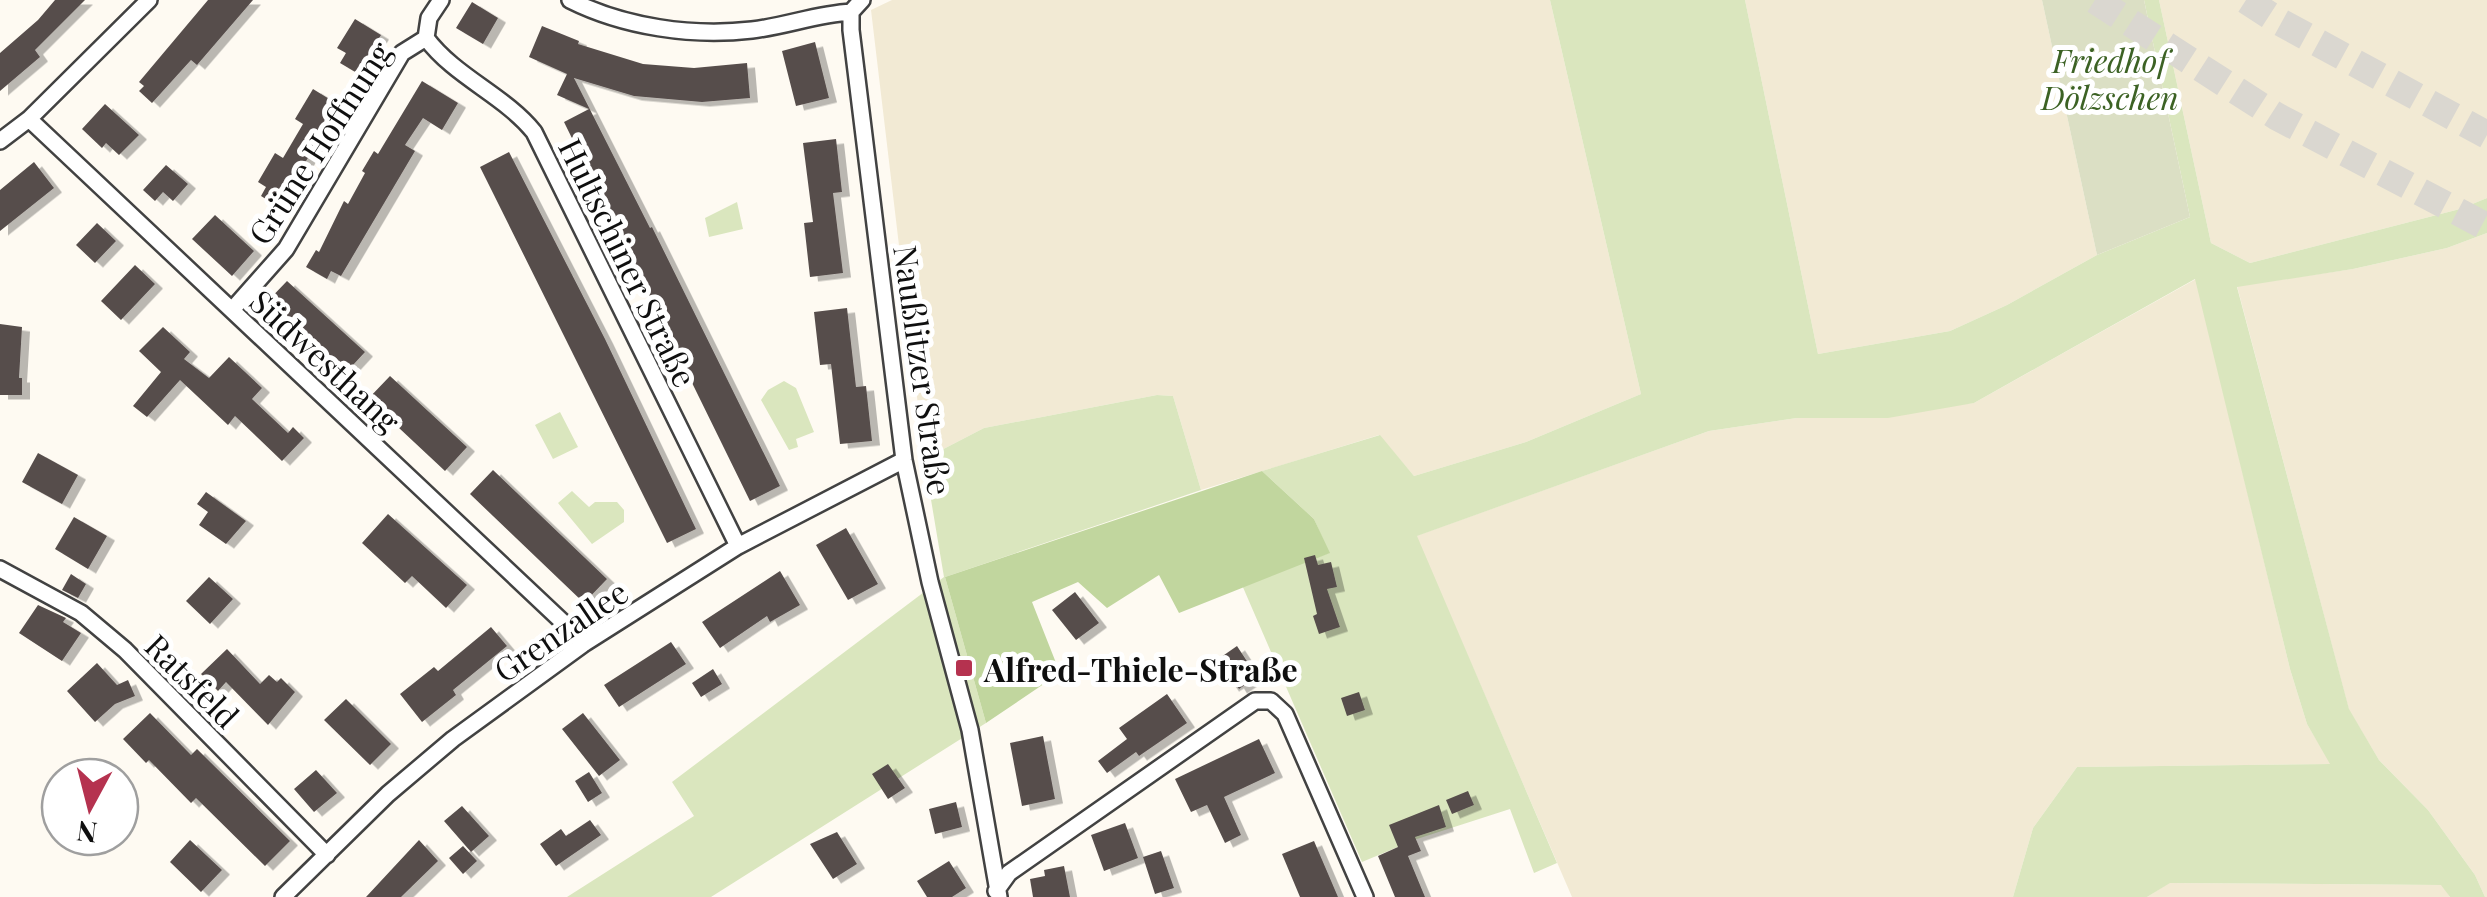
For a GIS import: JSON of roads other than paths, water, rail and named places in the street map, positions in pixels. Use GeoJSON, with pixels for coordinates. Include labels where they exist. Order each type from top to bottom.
{"type":"FeatureCollection","features":[{"type":"Feature","properties":{"kind":"street"},"geometry":{"type":"LineString","coordinates":[[0,141],[29,119],[148,0]]}},
{"type":"Feature","properties":{"kind":"street","name":"Grüne Hoffnung"},"geometry":{"type":"LineString","coordinates":[[232,310],[286,249],[402,53],[426,38],[428,18],[441,0]]}},
{"type":"Feature","properties":{"kind":"street"},"geometry":{"type":"LineString","coordinates":[[570,0],[634,24],[698,32],[753,30],[856,6]]}},
{"type":"Feature","properties":{"kind":"street","name":"Naußlitzer Straße"},"geometry":{"type":"LineString","coordinates":[[856,6],[851,30],[904,460],[930,582],[970,730],[996,894]]}},
{"type":"Feature","properties":{"kind":"street","name":"Hultschiner Straße"},"geometry":{"type":"LineString","coordinates":[[426,38],[438,54],[520,114],[534,132],[738,546]]}},
{"type":"Feature","properties":{"kind":"street","name":"Südwesthang"},"geometry":{"type":"LineString","coordinates":[[29,119],[585,643]]}},
{"type":"Feature","properties":{"kind":"street","name":"Grenzallee"},"geometry":{"type":"LineString","coordinates":[[284,897],[388,794],[453,739],[585,643],[738,546],[904,460]]}},
{"type":"Feature","properties":{"kind":"street","name":"Ratsfeld"},"geometry":{"type":"LineString","coordinates":[[0,569],[81,612],[125,650],[327,855]]}},
{"type":"Feature","properties":{"kind":"street"},"geometry":{"type":"LineString","coordinates":[[996,894],[1009,874],[1255,701],[1271,702],[1285,714],[1365,897]]}},
{"type":"Feature","properties":{"kind":"tunnel"},"geometry":{"type":"LineString","coordinates":[[2095,0],[2276,116],[2487,227]]}},
{"type":"Feature","properties":{"kind":"tunnel"},"geometry":{"type":"LineString","coordinates":[[2246,0],[2487,135]]}},
{"type":"Feature","properties":{"kind":"place","name":"Alfred-Thiele-Straße"},"geometry":{"type":"Point","coordinates":[964,668]}},
{"type":"Feature","properties":{"kind":"park label","name":"Friedhof Dölzschen"},"geometry":{"type":"Point","coordinates":[2110,78]}}]}
